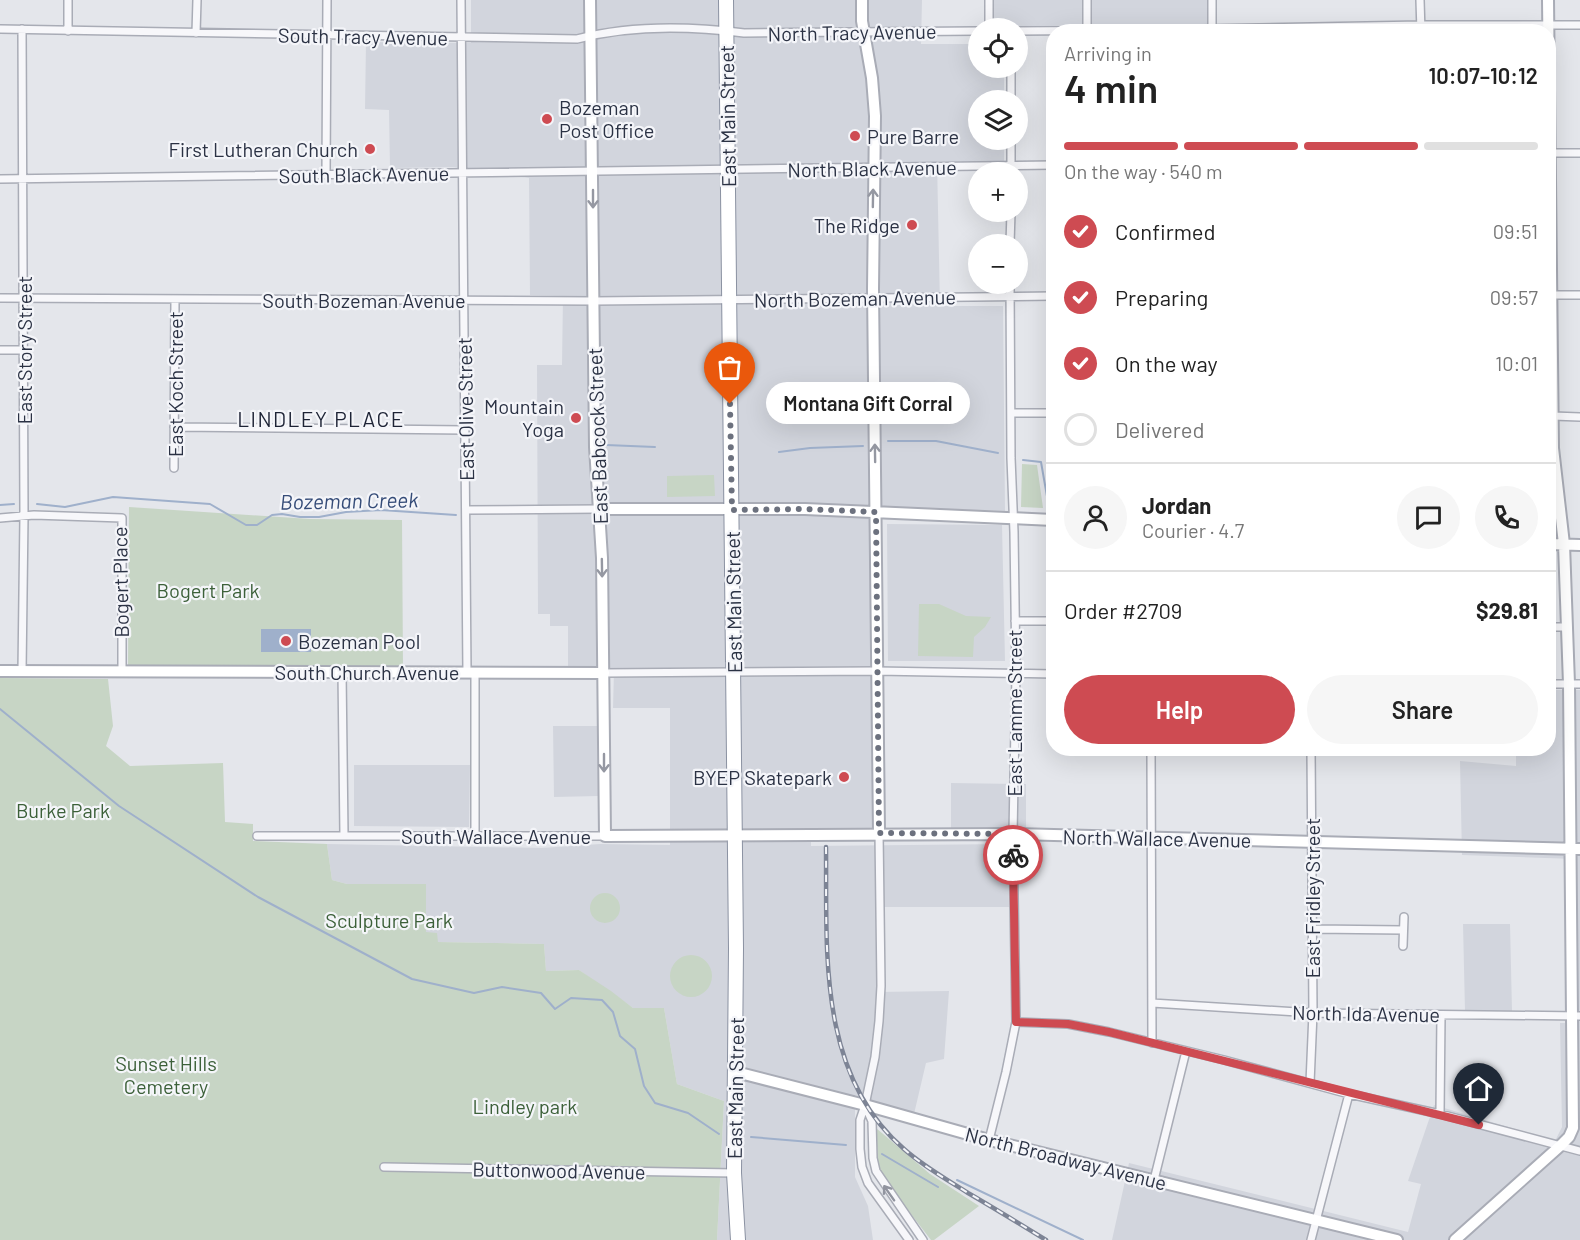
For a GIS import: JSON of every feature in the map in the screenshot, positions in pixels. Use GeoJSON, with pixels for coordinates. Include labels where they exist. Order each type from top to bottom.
{"type":"FeatureCollection","features":[{"type":"Feature","properties":{"kind":"highway","name":"East Main Street"},"geometry":{"type":"LineString","coordinates":[[726,0],[736,1072],[734,1173],[728,1240]]}},
{"type":"Feature","properties":{"kind":"highway","name":"East Main Street"},"geometry":{"type":"LineString","coordinates":[[734,1173],[738,1240]]}},
{"type":"Feature","properties":{"kind":"street"},"geometry":{"type":"LineString","coordinates":[[68,0],[68,31]]}},
{"type":"Feature","properties":{"kind":"street"},"geometry":{"type":"LineString","coordinates":[[196,0],[196,33]]}},
{"type":"Feature","properties":{"kind":"street"},"geometry":{"type":"LineString","coordinates":[[326,175],[327,0]]}},
{"type":"Feature","properties":{"kind":"street","name":"East Olive Street"},"geometry":{"type":"LineString","coordinates":[[461,0],[466,510],[475,836]]}},
{"type":"Feature","properties":{"kind":"street","name":"East Babcock Street"},"geometry":{"type":"LineString","coordinates":[[590,0],[595,447],[602,558],[605,836]]}},
{"type":"Feature","properties":{"kind":"street"},"geometry":{"type":"LineString","coordinates":[[862,0],[875,116],[873,298],[880,986],[876,1048],[860,1120],[862,1167],[873,1191],[909,1240]]}},
{"type":"Feature","properties":{"kind":"street"},"geometry":{"type":"LineString","coordinates":[[989,0],[989,18]]}},
{"type":"Feature","properties":{"kind":"street"},"geometry":{"type":"LineString","coordinates":[[1087,0],[1087,24]]}},
{"type":"Feature","properties":{"kind":"street"},"geometry":{"type":"LineString","coordinates":[[1212,0],[1212,24]]}},
{"type":"Feature","properties":{"kind":"street"},"geometry":{"type":"LineString","coordinates":[[1420,0],[1421,24]]}},
{"type":"Feature","properties":{"kind":"street"},"geometry":{"type":"LineString","coordinates":[[1548,0],[1548,24]]}},
{"type":"Feature","properties":{"kind":"street"},"geometry":{"type":"LineString","coordinates":[[1556,25],[1580,25]]}},
{"type":"Feature","properties":{"kind":"street","name":"South Tracy Avenue"},"geometry":{"type":"LineString","coordinates":[[0,29],[577,39],[603,32],[707,29],[726,31]]}},
{"type":"Feature","properties":{"kind":"street","name":"East Story Street"},"geometry":{"type":"LineString","coordinates":[[22,29],[24,350],[22,671]]}},
{"type":"Feature","properties":{"kind":"street","name":"North Tracy Avenue"},"geometry":{"type":"LineString","coordinates":[[726,31],[744,33],[968,31]]}},
{"type":"Feature","properties":{"kind":"street"},"geometry":{"type":"LineString","coordinates":[[1028,31],[1046,31]]}},
{"type":"Feature","properties":{"kind":"street"},"geometry":{"type":"LineString","coordinates":[[1556,153],[1580,153]]}},
{"type":"Feature","properties":{"kind":"street","name":"North Black Avenue"},"geometry":{"type":"LineString","coordinates":[[1028,167],[1046,166]]}},
{"type":"Feature","properties":{"kind":"street","name":"North Black Avenue"},"geometry":{"type":"LineString","coordinates":[[727,170],[874,167],[968,168]]}},
{"type":"Feature","properties":{"kind":"street","name":"South Black Avenue"},"geometry":{"type":"LineString","coordinates":[[0,179],[727,170]]}},
{"type":"Feature","properties":{"kind":"street"},"geometry":{"type":"LineString","coordinates":[[1556,295],[1580,295]]}},
{"type":"Feature","properties":{"kind":"street","name":"East Lamme Street"},"geometry":{"type":"LineString","coordinates":[[989,1140],[1016,1022],[1013,834],[1016,673],[1010,297]]}},
{"type":"Feature","properties":{"kind":"street","name":"North Bozeman Avenue"},"geometry":{"type":"LineString","coordinates":[[729,300],[1046,297]]}},
{"type":"Feature","properties":{"kind":"street","name":"South Bozeman Avenue"},"geometry":{"type":"LineString","coordinates":[[0,298],[729,300]]}},
{"type":"Feature","properties":{"kind":"street","name":"East Koch Street"},"geometry":{"type":"LineString","coordinates":[[174,468],[175,299]]}},
{"type":"Feature","properties":{"kind":"street"},"geometry":{"type":"LineString","coordinates":[[0,350],[24,350]]}},
{"type":"Feature","properties":{"kind":"street"},"geometry":{"type":"LineString","coordinates":[[1011,413],[1046,413]]}},
{"type":"Feature","properties":{"kind":"street"},"geometry":{"type":"LineString","coordinates":[[1556,415],[1580,417]]}},
{"type":"Feature","properties":{"kind":"street"},"geometry":{"type":"LineString","coordinates":[[174,427],[465,430]]}},
{"type":"Feature","properties":{"kind":"street"},"geometry":{"type":"LineString","coordinates":[[1455,1240],[1560,1146],[1569,1137],[1573,1128],[1576,1016],[1574,684],[1567,627],[1564,544],[1556,467]]}},
{"type":"Feature","properties":{"kind":"street"},"geometry":{"type":"LineString","coordinates":[[466,510],[805,509],[1046,520]]}},
{"type":"Feature","properties":{"kind":"street"},"geometry":{"type":"LineString","coordinates":[[0,518],[24,516]]}},
{"type":"Feature","properties":{"kind":"street","name":"Bogert Place"},"geometry":{"type":"LineString","coordinates":[[24,516],[122,518],[122,670]]}},
{"type":"Feature","properties":{"kind":"street"},"geometry":{"type":"LineString","coordinates":[[1556,544],[1580,545]]}},
{"type":"Feature","properties":{"kind":"street"},"geometry":{"type":"LineString","coordinates":[[1015,621],[1046,621]]}},
{"type":"Feature","properties":{"kind":"street"},"geometry":{"type":"LineString","coordinates":[[1556,627],[1567,627]]}},
{"type":"Feature","properties":{"kind":"street","name":"South Church Avenue"},"geometry":{"type":"LineString","coordinates":[[0,671],[471,673],[877,671],[1046,674]]}},
{"type":"Feature","properties":{"kind":"street"},"geometry":{"type":"LineString","coordinates":[[342,672],[344,836]]}},
{"type":"Feature","properties":{"kind":"street"},"geometry":{"type":"LineString","coordinates":[[1556,684],[1574,684]]}},
{"type":"Feature","properties":{"kind":"street"},"geometry":{"type":"LineString","coordinates":[[1150,756],[1152,1043]]}},
{"type":"Feature","properties":{"kind":"street","name":"East Fridley Street"},"geometry":{"type":"LineString","coordinates":[[1310,1083],[1313,1013],[1311,756]]}},
{"type":"Feature","properties":{"kind":"street","name":"North Wallace Avenue"},"geometry":{"type":"LineString","coordinates":[[734,836],[879,833],[1013,834],[1575,849]]}},
{"type":"Feature","properties":{"kind":"street","name":"South Wallace Avenue"},"geometry":{"type":"LineString","coordinates":[[257,836],[734,836]]}},
{"type":"Feature","properties":{"kind":"street"},"geometry":{"type":"LineString","coordinates":[[1403,946],[1404,917]]}},
{"type":"Feature","properties":{"kind":"street"},"geometry":{"type":"LineString","coordinates":[[1312,929],[1403,930]]}},
{"type":"Feature","properties":{"kind":"street","name":"North Ida Avenue"},"geometry":{"type":"LineString","coordinates":[[1152,1003],[1313,1013],[1576,1016]]}},
{"type":"Feature","properties":{"kind":"street"},"geometry":{"type":"LineString","coordinates":[[1440,1114],[1442,1015]]}},
{"type":"Feature","properties":{"kind":"street"},"geometry":{"type":"LineString","coordinates":[[1016,1022],[1068,1024],[1152,1043],[1580,1151]]}},
{"type":"Feature","properties":{"kind":"street"},"geometry":{"type":"LineString","coordinates":[[1154,1180],[1186,1051]]}},
{"type":"Feature","properties":{"kind":"street","name":"North Broadway Avenue"},"geometry":{"type":"LineString","coordinates":[[736,1072],[989,1140],[1397,1240]]}},
{"type":"Feature","properties":{"kind":"street"},"geometry":{"type":"LineString","coordinates":[[1311,1240],[1349,1094]]}},
{"type":"Feature","properties":{"kind":"street"},"geometry":{"type":"LineString","coordinates":[[865,1105],[872,1120],[873,1158],[876,1172],[923,1240]]}},
{"type":"Feature","properties":{"kind":"street","name":"Buttonwood Avenue"},"geometry":{"type":"LineString","coordinates":[[384,1167],[734,1173]]}},
{"type":"Feature","properties":{"kind":"shaded area"},"geometry":{"type":"Polygon","coordinates":[[[471,0],[922,0],[921,44],[968,44],[968,78],[1004,78],[1004,90],[968,90],[968,150],[1004,150],[1004,162],[937,161],[940,306],[1003,306],[1005,511],[871,507],[873,830],[811,833],[811,846],[1008,844],[1009,907],[876,907],[876,992],[949,991],[944,1059],[926,1063],[914,1114],[855,1095],[855,1177],[868,1206],[873,1240],[717,1240],[724,1101],[677,1084],[664,1008],[633,1008],[579,970],[546,971],[544,944],[438,942],[426,933],[426,884],[347,884],[332,880],[327,844],[542,848],[600,844],[670,845],[670,708],[613,708],[614,671],[568,672],[568,626],[550,626],[550,614],[538,614],[537,365],[562,365],[563,296],[530,295],[529,178],[454,167],[390,168],[389,110],[365,109],[366,42],[471,43],[471,0]]]}},
{"type":"Feature","properties":{"kind":"shaded area"},"geometry":{"type":"Polygon","coordinates":[[[993,0],[1217,0],[1217,24],[1046,24],[1046,26],[1028,27],[1028,18],[993,18],[993,0]]]}},
{"type":"Feature","properties":{"kind":"shaded area"},"geometry":{"type":"Polygon","coordinates":[[[887,524],[1002,525],[1005,661],[888,661],[887,524]]]}},
{"type":"Feature","properties":{"kind":"shaded area"},"geometry":{"type":"Polygon","coordinates":[[[1556,690],[1580,690],[1580,1240],[1112,1240],[1129,1163],[1408,1232],[1421,1184],[1408,1181],[1434,1105],[1555,1141],[1562,1127],[1560,1023],[1577,1023],[1575,859],[1462,855],[1460,761],[1516,766],[1516,756],[1556,756],[1556,690]]]}},
{"type":"Feature","properties":{"kind":"shaded area"},"geometry":{"type":"Polygon","coordinates":[[[553,726],[597,726],[598,796],[554,797],[553,726]]]}},
{"type":"Feature","properties":{"kind":"shaded area"},"geometry":{"type":"Polygon","coordinates":[[[354,765],[470,765],[469,827],[354,826],[354,765]]]}},
{"type":"Feature","properties":{"kind":"shaded area"},"geometry":{"type":"Polygon","coordinates":[[[951,783],[1026,784],[1026,828],[951,828],[951,783]]]}},
{"type":"Feature","properties":{"kind":"shaded area"},"geometry":{"type":"Polygon","coordinates":[[[1463,924],[1510,924],[1512,1011],[1465,1011],[1463,924]]]}},
{"type":"Feature","properties":{"kind":"green space"},"geometry":{"type":"Polygon","coordinates":[[[1022,464],[1037,465],[1043,508],[1021,507],[1022,464]]]}},
{"type":"Feature","properties":{"kind":"green space"},"geometry":{"type":"Polygon","coordinates":[[[714,475],[715,496],[667,497],[667,476],[714,475]]]}},
{"type":"Feature","properties":{"kind":"green space","name":"Bogert Park"},"geometry":{"type":"Polygon","coordinates":[[[129,507],[310,519],[402,520],[403,668],[128,667],[129,507]]]}},
{"type":"Feature","properties":{"kind":"green space"},"geometry":{"type":"Polygon","coordinates":[[[919,604],[939,604],[966,616],[991,617],[985,627],[974,637],[973,657],[918,656],[919,604]]]}},
{"type":"Feature","properties":{"kind":"green space"},"geometry":{"type":"Polygon","coordinates":[[[0,678],[108,679],[113,726],[106,746],[130,766],[223,763],[225,822],[253,824],[253,841],[327,844],[332,880],[347,884],[426,884],[426,932],[437,933],[438,942],[544,944],[546,971],[579,970],[633,1008],[664,1008],[677,1084],[724,1101],[717,1240],[0,1240],[0,678]]]}},
{"type":"Feature","properties":{"kind":"green space"},"geometry":{"type":"Polygon","coordinates":[[[605,893],[611,894],[619,902],[619,914],[611,922],[605,923],[599,922],[591,914],[590,908],[591,902],[599,894],[605,893]]]}},
{"type":"Feature","properties":{"kind":"green space"},"geometry":{"type":"Polygon","coordinates":[[[691,955],[699,956],[706,961],[711,968],[711,984],[706,991],[699,996],[691,997],[683,996],[676,991],[671,984],[670,976],[671,968],[676,961],[683,956],[691,955]]]}},
{"type":"Feature","properties":{"kind":"green space"},"geometry":{"type":"Polygon","coordinates":[[[876,1128],[930,1174],[979,1206],[931,1240],[886,1182],[878,1164],[876,1128]]]}},
{"type":"Feature","properties":{"kind":"water","name":"Bozeman Pool"},"geometry":{"type":"Polygon","coordinates":[[[261,629],[311,629],[311,652],[261,652],[261,629]]]}},
{"type":"Feature","properties":{"kind":"waterway","name":"Bozeman Creek"},"geometry":{"type":"LineString","coordinates":[[888,441],[936,441],[998,453]]}},
{"type":"Feature","properties":{"kind":"waterway","name":"Bozeman Creek"},"geometry":{"type":"LineString","coordinates":[[606,445],[655,447]]}},
{"type":"Feature","properties":{"kind":"waterway","name":"Bozeman Creek"},"geometry":{"type":"LineString","coordinates":[[779,452],[863,446]]}},
{"type":"Feature","properties":{"kind":"waterway","name":"Bozeman Creek"},"geometry":{"type":"LineString","coordinates":[[1023,460],[1041,462],[1046,491]]}},
{"type":"Feature","properties":{"kind":"waterway","name":"Bozeman Creek"},"geometry":{"type":"LineString","coordinates":[[37,504],[65,507],[113,497],[210,504],[246,525],[257,525],[272,515],[282,514],[319,517],[346,512],[381,510],[456,515]]}},
{"type":"Feature","properties":{"kind":"waterway","name":"Bozeman Creek"},"geometry":{"type":"LineString","coordinates":[[0,505],[14,504]]}},
{"type":"Feature","properties":{"kind":"waterway"},"geometry":{"type":"LineString","coordinates":[[0,709],[119,806],[258,897],[412,979],[474,993],[502,987],[541,993],[555,1009],[571,998],[602,1000],[613,1012],[620,1036],[635,1049],[644,1086],[655,1103],[688,1113],[719,1134]]}},
{"type":"Feature","properties":{"kind":"waterway"},"geometry":{"type":"LineString","coordinates":[[751,1137],[846,1145]]}},
{"type":"Feature","properties":{"kind":"waterway"},"geometry":{"type":"LineString","coordinates":[[882,1154],[938,1187]]}},
{"type":"Feature","properties":{"kind":"waterway"},"geometry":{"type":"LineString","coordinates":[[957,1180],[1083,1240]]}},
{"type":"Feature","properties":{"kind":"railway"},"geometry":{"type":"LineString","coordinates":[[826,847],[828,968],[841,1048],[855,1085],[876,1119],[911,1155],[1046,1240]]}},
{"type":"Feature","properties":{"kind":"way so far"},"geometry":{"type":"LineString","coordinates":[[730,404],[732,510],[805,509],[876,512],[879,833],[1013,834],[1013,855]]}},
{"type":"Feature","properties":{"kind":"place","name":"Bozeman Post Office"},"geometry":{"type":"Point","coordinates":[547,119]}},
{"type":"Feature","properties":{"kind":"place","name":"Pure Barre"},"geometry":{"type":"Point","coordinates":[855,136]}},
{"type":"Feature","properties":{"kind":"place","name":"First Lutheran Church"},"geometry":{"type":"Point","coordinates":[370,149]}},
{"type":"Feature","properties":{"kind":"place","name":"The Ridge"},"geometry":{"type":"Point","coordinates":[912,225]}},
{"type":"Feature","properties":{"kind":"place","name":"Montana Gift Corral"},"geometry":{"type":"Point","coordinates":[730,404]}},
{"type":"Feature","properties":{"kind":"place","name":"Mountain Yoga"},"geometry":{"type":"Point","coordinates":[576,418]}},
{"type":"Feature","properties":{"kind":"place","name":"Bozeman Pool"},"geometry":{"type":"Point","coordinates":[286,641]}},
{"type":"Feature","properties":{"kind":"place","name":"BYEP Skatepark"},"geometry":{"type":"Point","coordinates":[844,777]}},
{"type":"Feature","properties":{"kind":"district","name":"LINDLEY PLACE"},"geometry":{"type":"Point","coordinates":[321,418]}},
{"type":"Feature","properties":{"kind":"route"},"geometry":{"type":"LineString","coordinates":[[1013,855],[1016,1022],[1050,1022],[1109,1032],[1479,1125]]}},
{"type":"Feature","properties":{"kind":"park label","name":"Burke Park"},"geometry":{"type":"Point","coordinates":[63,810]}},
{"type":"Feature","properties":{"kind":"park label","name":"Sculpture Park"},"geometry":{"type":"Point","coordinates":[389,920]}},
{"type":"Feature","properties":{"kind":"park label","name":"Sunset Hills Cemetery"},"geometry":{"type":"Point","coordinates":[166,1074]}},
{"type":"Feature","properties":{"kind":"park label","name":"Lindley park"},"geometry":{"type":"Point","coordinates":[525,1106]}}]}
